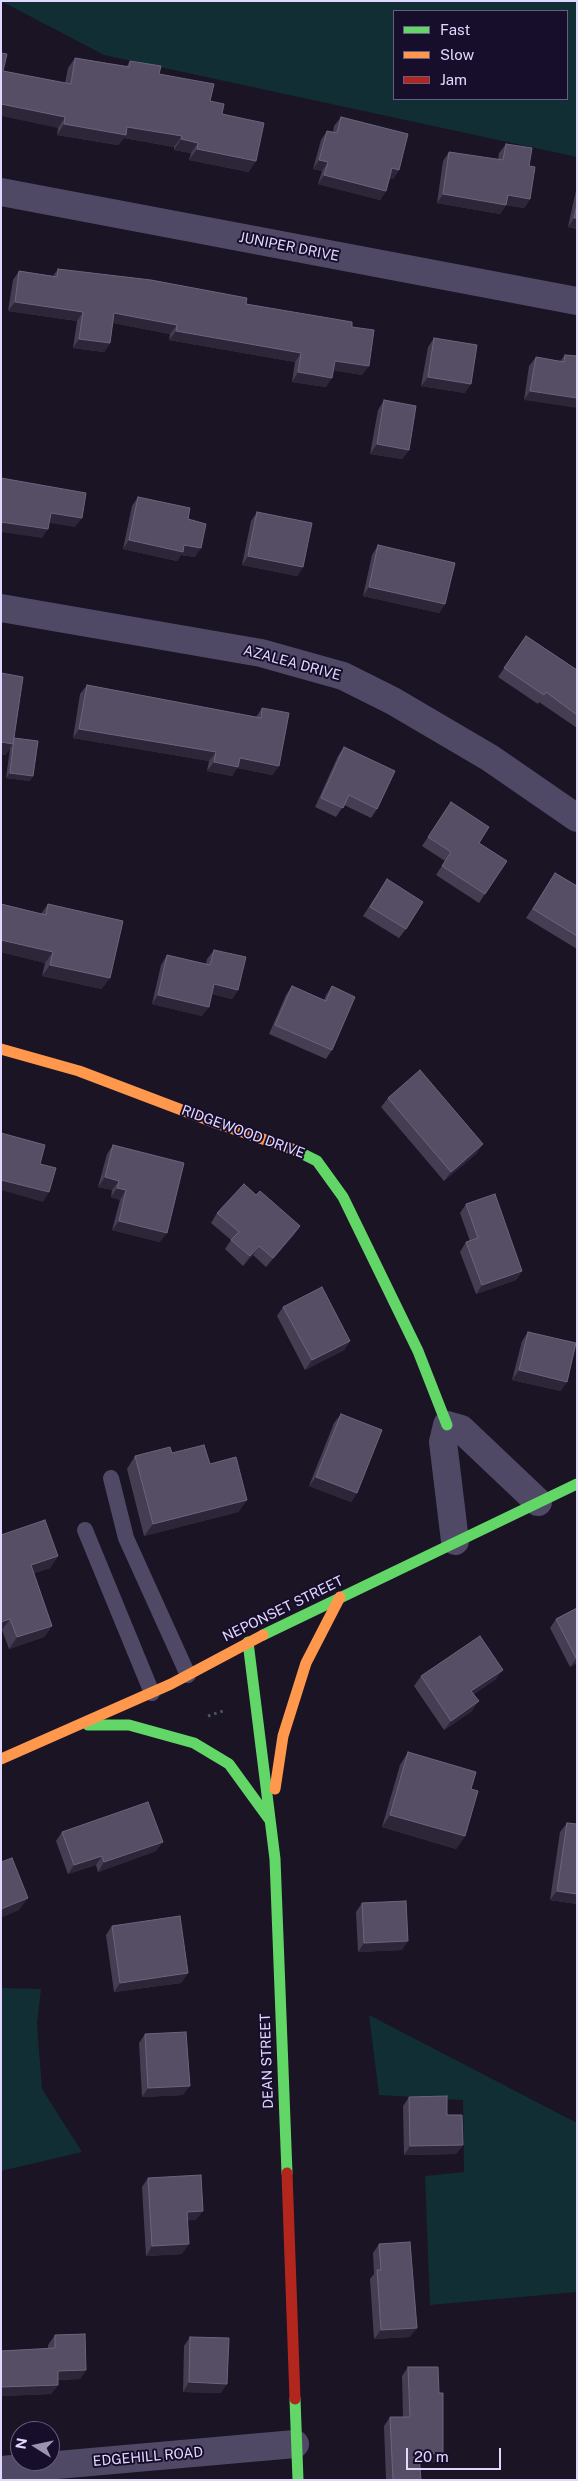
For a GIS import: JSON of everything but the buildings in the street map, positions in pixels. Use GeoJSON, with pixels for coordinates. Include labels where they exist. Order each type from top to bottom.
{"type":"FeatureCollection","features":[{"type":"Feature","properties":{"kind":"main road","name":"RIDGEWOOD DRIVE"},"geometry":{"type":"LineString","coordinates":[[1,1049],[79,1070],[216,1123],[292,1148],[317,1160],[343,1197],[418,1351],[447,1425]]}},
{"type":"Feature","properties":{"kind":"main road","name":"NEPONSET STREET"},"geometry":{"type":"LineString","coordinates":[[1,1759],[152,1693],[248,1642],[577,1484]]}},
{"type":"Feature","properties":{"kind":"main road"},"geometry":{"type":"LineString","coordinates":[[270,1820],[283,1736],[306,1663],[340,1597]]}},
{"type":"Feature","properties":{"kind":"main road","name":"DEAN STREET"},"geometry":{"type":"LineString","coordinates":[[248,1642],[275,1859],[298,2480]]}},
{"type":"Feature","properties":{"kind":"main road"},"geometry":{"type":"LineString","coordinates":[[79,1725],[130,1725],[194,1742],[229,1764],[270,1820]]}},
{"type":"Feature","properties":{"kind":"street","name":"JUNIPER DRIVE"},"geometry":{"type":"LineString","coordinates":[[1,192],[577,301]]}},
{"type":"Feature","properties":{"kind":"street","name":"AZALEA DRIVE"},"geometry":{"type":"LineString","coordinates":[[1,608],[261,653],[343,676],[393,701],[490,758],[577,818]]}},
{"type":"Feature","properties":{"kind":"street"},"geometry":{"type":"LineString","coordinates":[[455,1541],[442,1442],[447,1425],[461,1429],[538,1502]]}},
{"type":"Feature","properties":{"kind":"street","name":"EDGEHILL ROAD"},"geometry":{"type":"LineString","coordinates":[[1,2470],[296,2444]]}},
{"type":"Feature","properties":{"kind":"lane"},"geometry":{"type":"LineString","coordinates":[[110,1478],[126,1538],[188,1675]]}},
{"type":"Feature","properties":{"kind":"lane"},"geometry":{"type":"LineString","coordinates":[[85,1530],[152,1693]]}},
{"type":"Feature","properties":{"kind":"green space"},"geometry":{"type":"Polygon","coordinates":[[[1,1],[577,1],[577,157],[104,55],[1,1]]]}},
{"type":"Feature","properties":{"kind":"green space"},"geometry":{"type":"Polygon","coordinates":[[[1,1988],[41,1989],[37,2024],[42,2089],[82,2152],[1,2171],[1,1988]]]}},
{"type":"Feature","properties":{"kind":"green space"},"geometry":{"type":"Polygon","coordinates":[[[369,2015],[577,2123],[577,2292],[430,2305],[425,2176],[464,2172],[463,2100],[379,2095],[369,2015]]]}},
{"type":"Feature","properties":{"kind":"traffic: fast"},"geometry":{"type":"LineString","coordinates":[[295,1150],[317,1161],[343,1197],[418,1351],[447,1425]]}},
{"type":"Feature","properties":{"kind":"traffic: fast"},"geometry":{"type":"LineString","coordinates":[[263,1635],[577,1484]]}},
{"type":"Feature","properties":{"kind":"traffic: fast"},"geometry":{"type":"LineString","coordinates":[[248,1642],[275,1859],[287,2173]]}},
{"type":"Feature","properties":{"kind":"traffic: fast"},"geometry":{"type":"LineString","coordinates":[[88,1725],[129,1725],[194,1743],[229,1764],[269,1819]]}},
{"type":"Feature","properties":{"kind":"traffic: fast"},"geometry":{"type":"LineString","coordinates":[[295,2399],[298,2480]]}},
{"type":"Feature","properties":{"kind":"traffic: slow"},"geometry":{"type":"LineString","coordinates":[[1,1049],[79,1071],[216,1123],[295,1150]]}},
{"type":"Feature","properties":{"kind":"traffic: slow"},"geometry":{"type":"LineString","coordinates":[[275,1789],[283,1736],[306,1663],[340,1597]]}},
{"type":"Feature","properties":{"kind":"traffic: slow"},"geometry":{"type":"LineString","coordinates":[[1,1759],[171,1684],[263,1635]]}},
{"type":"Feature","properties":{"kind":"traffic: jam"},"geometry":{"type":"LineString","coordinates":[[287,2173],[295,2399]]}}]}
